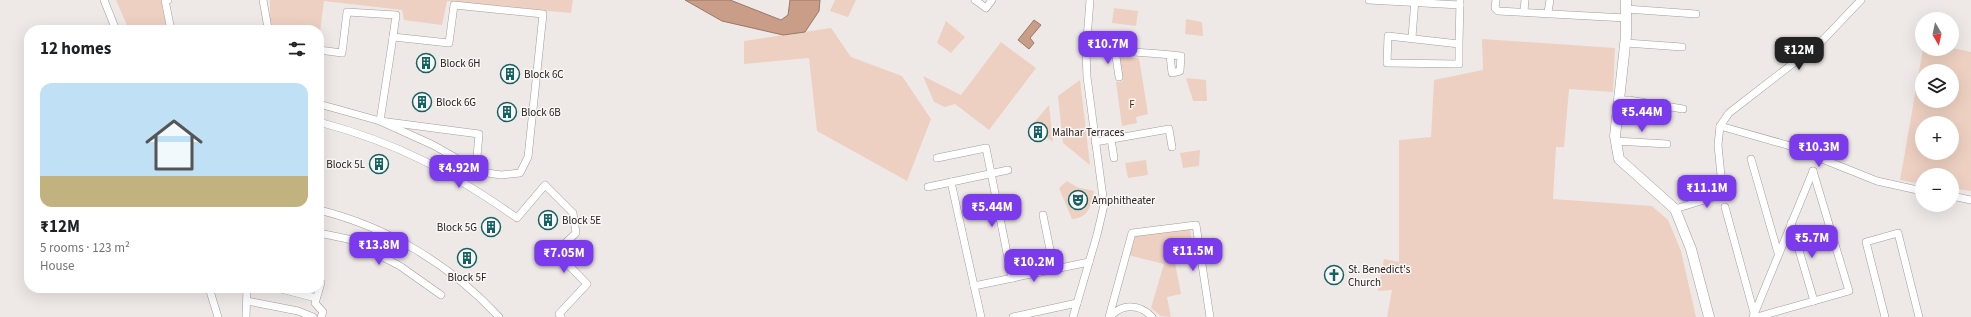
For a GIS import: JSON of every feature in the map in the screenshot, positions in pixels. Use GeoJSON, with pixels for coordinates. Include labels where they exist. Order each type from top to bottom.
{"type":"FeatureCollection","features":[{"type":"Feature","properties":{"kind":"street"},"geometry":{"type":"LineString","coordinates":[[104,0],[114,25]]}},
{"type":"Feature","properties":{"kind":"street"},"geometry":{"type":"LineString","coordinates":[[168,0],[165,0],[170,25]]}},
{"type":"Feature","properties":{"kind":"street"},"geometry":{"type":"LineString","coordinates":[[263,0],[267,25]]}},
{"type":"Feature","properties":{"kind":"street"},"geometry":{"type":"LineString","coordinates":[[975,0],[986,8],[992,0]]}},
{"type":"Feature","properties":{"kind":"street"},"geometry":{"type":"LineString","coordinates":[[1073,317],[1104,205],[1087,77],[1086,48],[1090,0]]}},
{"type":"Feature","properties":{"kind":"street"},"geometry":{"type":"LineString","coordinates":[[1374,0],[1460,3],[1459,64],[1387,63],[1388,36],[1412,37],[1459,44]]}},
{"type":"Feature","properties":{"kind":"street"},"geometry":{"type":"LineString","coordinates":[[1496,0],[1496,10],[1548,12],[1626,9],[1696,14]]}},
{"type":"Feature","properties":{"kind":"street"},"geometry":{"type":"LineString","coordinates":[[1524,11],[1526,0]]}},
{"type":"Feature","properties":{"kind":"street"},"geometry":{"type":"LineString","coordinates":[[1548,12],[1550,0]]}},
{"type":"Feature","properties":{"kind":"street"},"geometry":{"type":"LineString","coordinates":[[1675,209],[1714,197],[1722,186],[1718,145],[1720,126],[1729,113],[1822,41],[1862,0]]}},
{"type":"Feature","properties":{"kind":"street"},"geometry":{"type":"LineString","coordinates":[[1412,37],[1415,2]]}},
{"type":"Feature","properties":{"kind":"street"},"geometry":{"type":"LineString","coordinates":[[380,121],[433,145],[481,172],[501,175],[520,173],[528,157],[543,14],[454,5],[449,43],[393,37]]}},
{"type":"Feature","properties":{"kind":"street"},"geometry":{"type":"LineString","coordinates":[[1626,9],[1626,43],[1616,141],[1618,160],[1675,209],[1690,249],[1709,317]]}},
{"type":"Feature","properties":{"kind":"street"},"geometry":{"type":"LineString","coordinates":[[324,51],[342,53],[347,12],[396,15],[380,121]]}},
{"type":"Feature","properties":{"kind":"street"},"geometry":{"type":"LineString","coordinates":[[1626,43],[1682,47]]}},
{"type":"Feature","properties":{"kind":"street"},"geometry":{"type":"LineString","coordinates":[[1086,48],[1170,55]]}},
{"type":"Feature","properties":{"kind":"street"},"geometry":{"type":"LineString","coordinates":[[1115,50],[1119,77]]}},
{"type":"Feature","properties":{"kind":"street"},"geometry":{"type":"LineString","coordinates":[[1619,100],[1629,100],[1683,108]]}},
{"type":"Feature","properties":{"kind":"street"},"geometry":{"type":"LineString","coordinates":[[324,105],[380,121],[479,134],[476,168]]}},
{"type":"Feature","properties":{"kind":"street"},"geometry":{"type":"LineString","coordinates":[[324,124],[384,142],[430,162],[462,180],[517,218],[545,185],[573,213],[576,232],[556,252],[587,284],[559,314],[562,317]]}},
{"type":"Feature","properties":{"kind":"street"},"geometry":{"type":"LineString","coordinates":[[1720,126],[1787,145],[1877,181],[1915,189]]}},
{"type":"Feature","properties":{"kind":"street"},"geometry":{"type":"LineString","coordinates":[[1095,142],[1169,129],[1172,147]]}},
{"type":"Feature","properties":{"kind":"street"},"geometry":{"type":"LineString","coordinates":[[1111,139],[1114,158]]}},
{"type":"Feature","properties":{"kind":"street"},"geometry":{"type":"LineString","coordinates":[[1616,141],[1667,144]]}},
{"type":"Feature","properties":{"kind":"street"},"geometry":{"type":"LineString","coordinates":[[937,158],[985,147],[1012,278]]}},
{"type":"Feature","properties":{"kind":"street"},"geometry":{"type":"LineString","coordinates":[[1751,159],[1778,253]]}},
{"type":"Feature","properties":{"kind":"street"},"geometry":{"type":"LineString","coordinates":[[928,187],[1008,170]]}},
{"type":"Feature","properties":{"kind":"street"},"geometry":{"type":"LineString","coordinates":[[1814,171],[1849,291],[1755,316],[1778,253],[1814,171]]}},
{"type":"Feature","properties":{"kind":"street"},"geometry":{"type":"LineString","coordinates":[[951,182],[981,317]]}},
{"type":"Feature","properties":{"kind":"street"},"geometry":{"type":"LineString","coordinates":[[1959,197],[1971,200]]}},
{"type":"Feature","properties":{"kind":"street"},"geometry":{"type":"LineString","coordinates":[[1725,206],[1755,316]]}},
{"type":"Feature","properties":{"kind":"street"},"geometry":{"type":"LineString","coordinates":[[324,212],[366,225],[412,248],[461,282],[499,317]]}},
{"type":"Feature","properties":{"kind":"street"},"geometry":{"type":"LineString","coordinates":[[1043,215],[1054,269]]}},
{"type":"Feature","properties":{"kind":"street"},"geometry":{"type":"LineString","coordinates":[[1791,223],[1814,301]]}},
{"type":"Feature","properties":{"kind":"street"},"geometry":{"type":"LineString","coordinates":[[1109,317],[1132,233],[1196,225],[1210,317]]}},
{"type":"Feature","properties":{"kind":"street"},"geometry":{"type":"LineString","coordinates":[[324,234],[348,239],[400,266],[441,294]]}},
{"type":"Feature","properties":{"kind":"street"},"geometry":{"type":"LineString","coordinates":[[1885,317],[1866,242],[1898,234],[1919,317]]}},
{"type":"Feature","properties":{"kind":"street"},"geometry":{"type":"LineString","coordinates":[[974,286],[1089,262]]}},
{"type":"Feature","properties":{"kind":"street"},"geometry":{"type":"LineString","coordinates":[[211,293],[218,317]]}},
{"type":"Feature","properties":{"kind":"street"},"geometry":{"type":"LineString","coordinates":[[246,317],[247,293]]}},
{"type":"Feature","properties":{"kind":"street"},"geometry":{"type":"LineString","coordinates":[[296,293],[316,298]]}},
{"type":"Feature","properties":{"kind":"street"},"geometry":{"type":"LineString","coordinates":[[318,293],[315,303],[323,312],[321,317]]}},
{"type":"Feature","properties":{"kind":"street"},"geometry":{"type":"LineString","coordinates":[[247,301],[298,311],[313,317]]}},
{"type":"Feature","properties":{"kind":"street"},"geometry":{"type":"LineString","coordinates":[[1013,317],[1077,303]]}},
{"type":"Feature","properties":{"kind":"street"},"geometry":{"type":"LineString","coordinates":[[1109,317],[1119,309],[1128,306],[1144,310],[1152,317]]}},
{"type":"Feature","properties":{"kind":"green space"},"geometry":{"type":"Polygon","coordinates":[[[116,0],[161,0],[166,25],[127,25],[116,0]]]}},
{"type":"Feature","properties":{"kind":"green space"},"geometry":{"type":"Polygon","coordinates":[[[270,0],[573,0],[571,13],[447,1],[442,25],[404,20],[402,10],[324,1],[321,25],[270,25],[270,0]]]}},
{"type":"Feature","properties":{"kind":"green space"},"geometry":{"type":"Polygon","coordinates":[[[835,0],[856,0],[848,17],[830,11],[835,0]]]}},
{"type":"Feature","properties":{"kind":"green space"},"geometry":{"type":"Polygon","coordinates":[[[1114,8],[1138,11],[1136,26],[1112,23],[1114,8]]]}},
{"type":"Feature","properties":{"kind":"green space"},"geometry":{"type":"Polygon","coordinates":[[[1186,19],[1202,22],[1203,36],[1185,34],[1186,19]]]}},
{"type":"Feature","properties":{"kind":"green space"},"geometry":{"type":"Polygon","coordinates":[[[946,21],[965,37],[951,53],[937,43],[946,21]]]}},
{"type":"Feature","properties":{"kind":"green space"},"geometry":{"type":"Polygon","coordinates":[[[831,28],[851,57],[902,76],[931,119],[907,181],[817,131],[809,58],[744,64],[744,41],[831,28]]]}},
{"type":"Feature","properties":{"kind":"green space"},"geometry":{"type":"Polygon","coordinates":[[[1482,39],[1615,48],[1613,92],[1569,89],[1564,147],[1556,147],[1553,199],[1652,206],[1668,220],[1681,251],[1696,317],[1387,317],[1392,290],[1378,291],[1384,259],[1399,262],[1399,140],[1431,137],[1434,80],[1483,70],[1482,39]]]}},
{"type":"Feature","properties":{"kind":"green space"},"geometry":{"type":"Polygon","coordinates":[[[1001,42],[1036,68],[989,130],[955,104],[945,107],[934,102],[923,76],[961,95],[1001,42]]]}},
{"type":"Feature","properties":{"kind":"green space"},"geometry":{"type":"Polygon","coordinates":[[[1959,49],[1971,52],[1971,191],[1959,189],[1959,168],[1915,168],[1915,183],[1900,180],[1915,95],[1915,108],[1959,108],[1959,64],[1920,64],[1922,56],[1959,56],[1959,49]]]}},
{"type":"Feature","properties":{"kind":"green space","name":"F"},"geometry":{"type":"Polygon","coordinates":[[[1119,57],[1139,58],[1148,114],[1136,117],[1137,123],[1122,126],[1116,82],[1123,81],[1119,57]]]}},
{"type":"Feature","properties":{"kind":"green space"},"geometry":{"type":"Polygon","coordinates":[[[1186,78],[1206,80],[1207,101],[1193,101],[1186,78]]]}},
{"type":"Feature","properties":{"kind":"green space"},"geometry":{"type":"Polygon","coordinates":[[[1080,80],[1090,165],[1063,143],[1058,96],[1080,80]]]}},
{"type":"Feature","properties":{"kind":"green space"},"geometry":{"type":"Polygon","coordinates":[[[1049,105],[1053,142],[1031,126],[1049,105]]]}},
{"type":"Feature","properties":{"kind":"green space"},"geometry":{"type":"Polygon","coordinates":[[[1200,150],[1199,166],[1183,168],[1180,153],[1200,150]]]}},
{"type":"Feature","properties":{"kind":"green space"},"geometry":{"type":"Polygon","coordinates":[[[1146,160],[1148,175],[1128,178],[1125,163],[1146,160]]]}},
{"type":"Feature","properties":{"kind":"green space","name":"Amphitheater"},"geometry":{"type":"Polygon","coordinates":[[[1067,181],[1077,187],[1094,191],[1088,210],[1078,218],[1072,219],[1059,188],[1067,181]]]}},
{"type":"Feature","properties":{"kind":"green space"},"geometry":{"type":"Polygon","coordinates":[[[1190,228],[1194,259],[1175,263],[1181,294],[1167,297],[1171,317],[1161,316],[1151,308],[1164,264],[1128,255],[1133,236],[1190,228]]]}},
{"type":"Feature","properties":{"kind":"shaded area"},"geometry":{"type":"Polygon","coordinates":[[[685,0],[730,0],[781,20],[788,15],[790,0],[820,0],[819,11],[805,32],[783,35],[722,21],[685,0]]]}},
{"type":"Feature","properties":{"kind":"shaded area"},"geometry":{"type":"Polygon","coordinates":[[[1034,20],[1041,25],[1030,38],[1034,43],[1029,49],[1018,40],[1034,20]]]}},
{"type":"Feature","properties":{"kind":"place","name":"Block 6H"},"geometry":{"type":"Point","coordinates":[426,63]}},
{"type":"Feature","properties":{"kind":"place","name":"Block 6C"},"geometry":{"type":"Point","coordinates":[510,74]}},
{"type":"Feature","properties":{"kind":"place","name":"Block 6G"},"geometry":{"type":"Point","coordinates":[422,102]}},
{"type":"Feature","properties":{"kind":"place","name":"Block 6B"},"geometry":{"type":"Point","coordinates":[507,112]}},
{"type":"Feature","properties":{"kind":"place","name":"Malhar Terraces"},"geometry":{"type":"Point","coordinates":[1038,132]}},
{"type":"Feature","properties":{"kind":"place","name":"Block 5L"},"geometry":{"type":"Point","coordinates":[379,164]}},
{"type":"Feature","properties":{"kind":"place","name":"Amphitheater"},"geometry":{"type":"Point","coordinates":[1078,200]}},
{"type":"Feature","properties":{"kind":"place","name":"Block 5E"},"geometry":{"type":"Point","coordinates":[548,220]}},
{"type":"Feature","properties":{"kind":"place","name":"Block 5G"},"geometry":{"type":"Point","coordinates":[491,227]}},
{"type":"Feature","properties":{"kind":"place","name":"Block 5F"},"geometry":{"type":"Point","coordinates":[467,258]}},
{"type":"Feature","properties":{"kind":"place","name":"St. Benedict's Church"},"geometry":{"type":"Point","coordinates":[1334,275]}}]}
